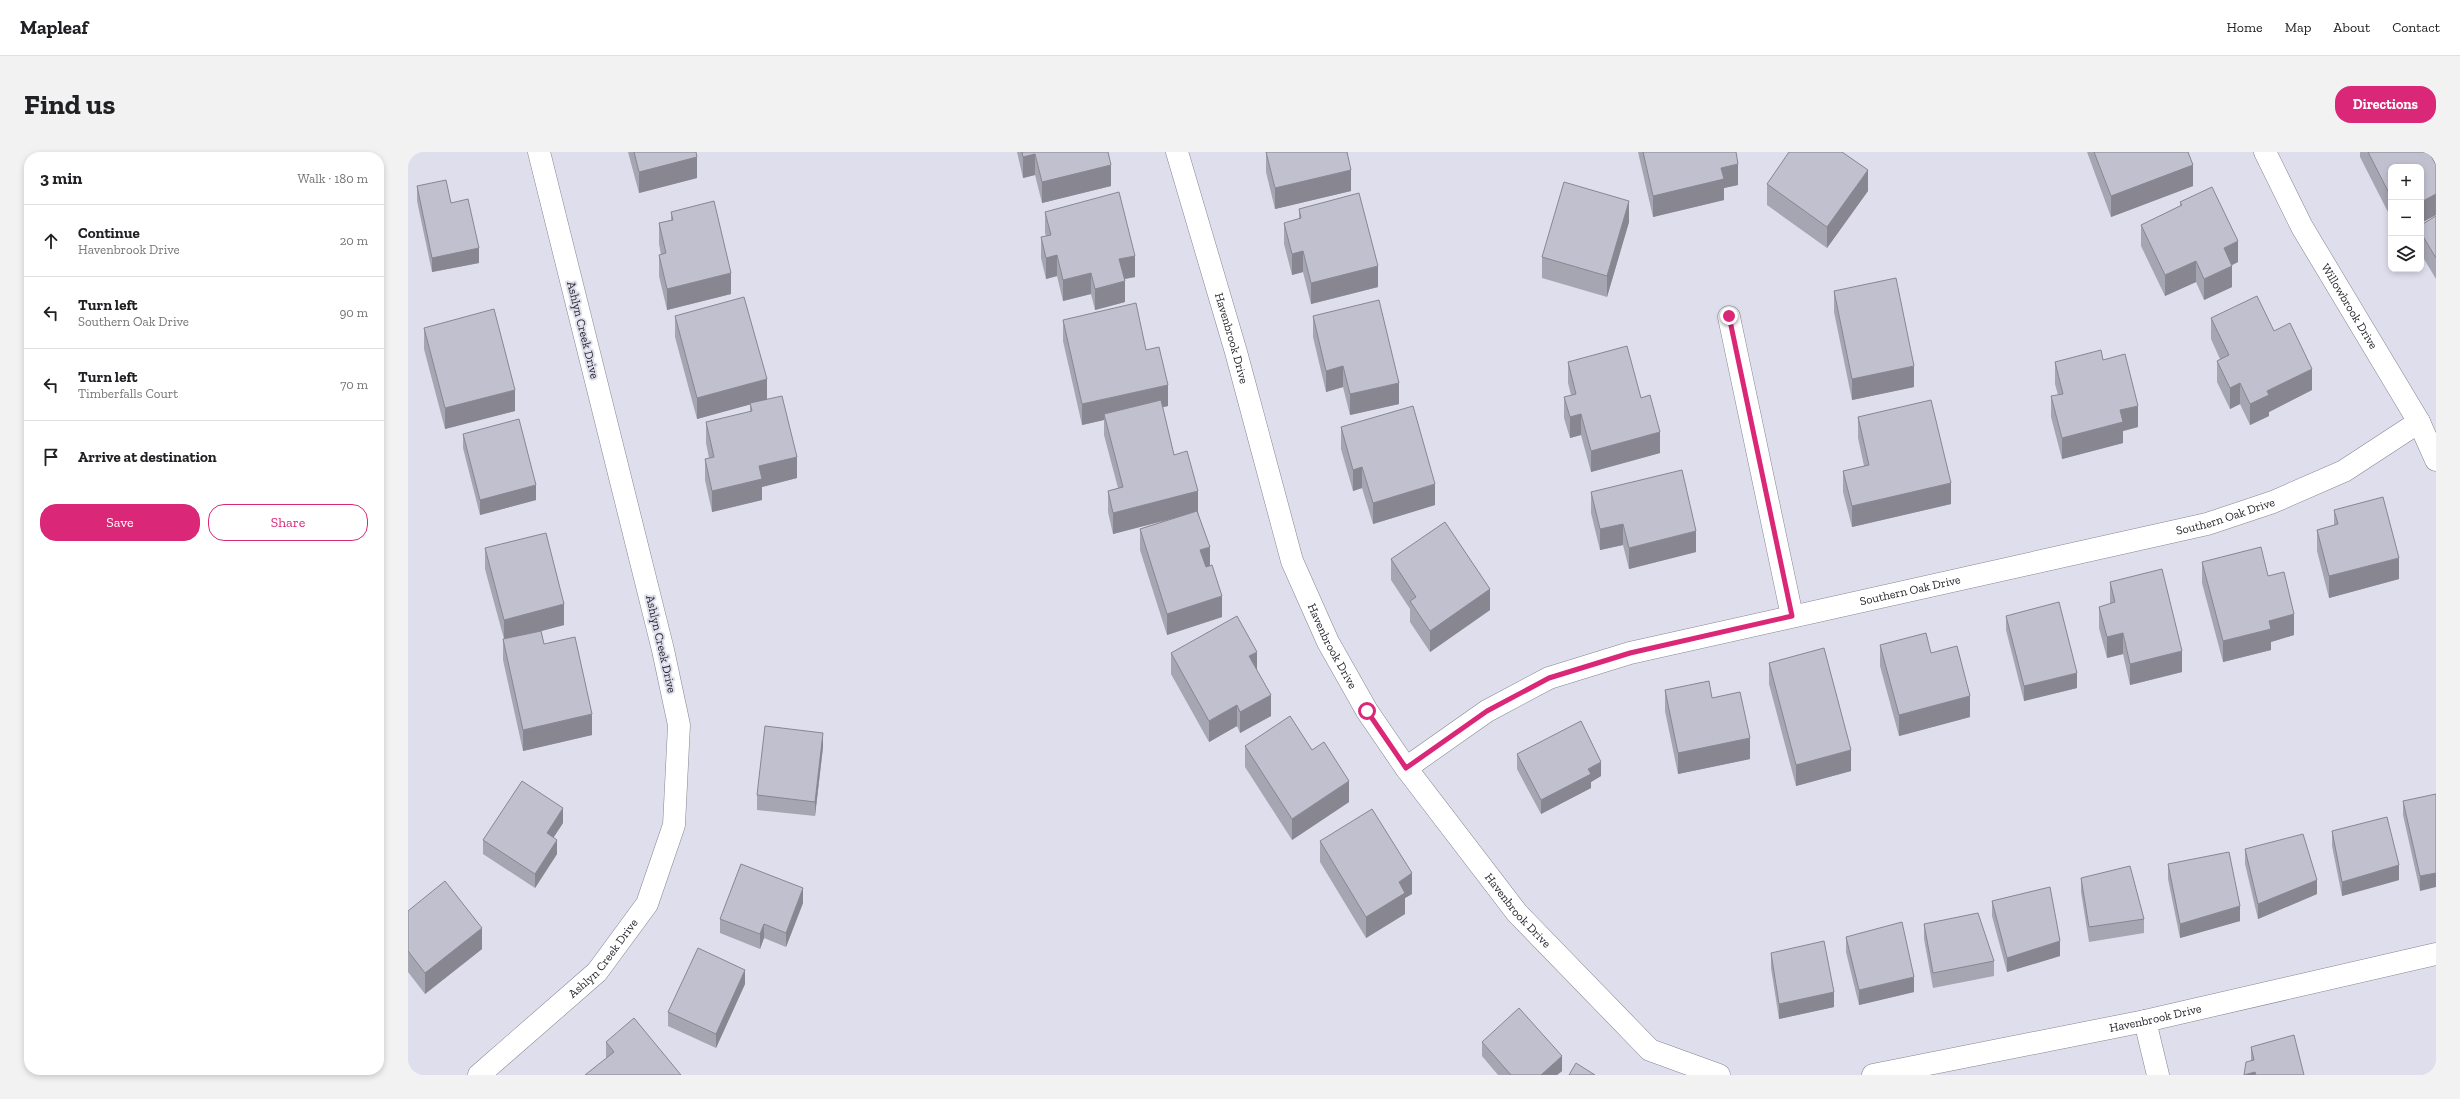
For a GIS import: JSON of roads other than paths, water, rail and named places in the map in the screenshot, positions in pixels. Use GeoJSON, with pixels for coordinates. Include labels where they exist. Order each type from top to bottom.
{"type":"FeatureCollection","features":[{"type":"Feature","properties":{"kind":"street","name":"Ashlyn Creek Drive"},"geometry":{"type":"LineString","coordinates":[[479,1075],[597,972],[646,904],[674,825],[679,725],[664,650],[539,152]]}},
{"type":"Feature","properties":{"kind":"street","name":"Havenbrook Drive"},"geometry":{"type":"LineString","coordinates":[[1177,152],[1236,352],[1292,561],[1328,642],[1367,711],[1406,768],[1517,914],[1650,1050],[1719,1075]]}},
{"type":"Feature","properties":{"kind":"street","name":"Willowbrook Drive"},"geometry":{"type":"LineString","coordinates":[[2265,152],[2302,226],[2420,422],[2436,460]]}},
{"type":"Feature","properties":{"kind":"street"},"geometry":{"type":"LineString","coordinates":[[1729,316],[1792,616]]}},
{"type":"Feature","properties":{"kind":"street","name":"Southern Oak Drive"},"geometry":{"type":"LineString","coordinates":[[1406,768],[1487,711],[1549,678],[1630,653],[2207,524],[2273,502],[2344,471],[2420,422]]}},
{"type":"Feature","properties":{"kind":"street","name":"Havenbrook Drive"},"geometry":{"type":"LineString","coordinates":[[1873,1075],[2145,1021],[2436,954]]}},
{"type":"Feature","properties":{"kind":"street"},"geometry":{"type":"LineString","coordinates":[[2145,1021],[2158,1075]]}}]}
